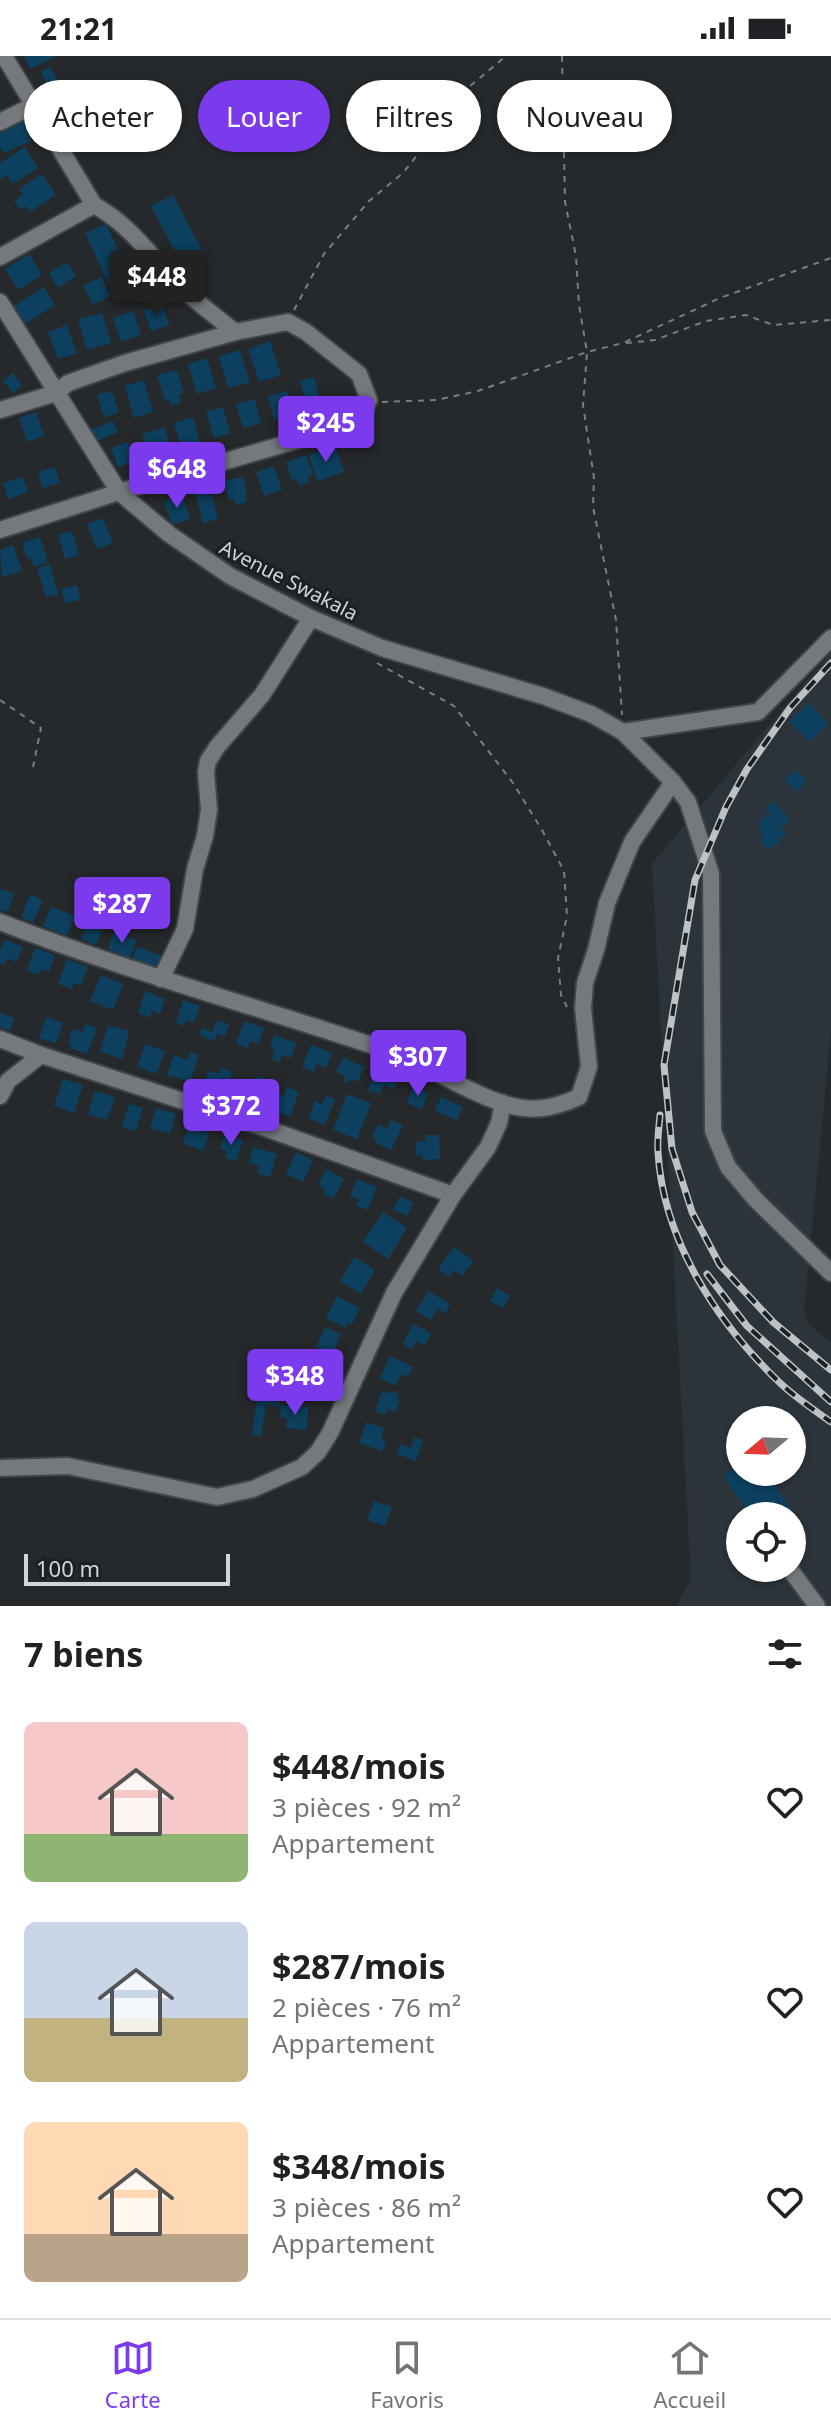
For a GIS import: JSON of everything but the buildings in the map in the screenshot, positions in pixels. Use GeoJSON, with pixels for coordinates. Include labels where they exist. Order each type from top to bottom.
{"type":"FeatureCollection","features":[{"type":"Feature","properties":{"kind":"street"},"geometry":{"type":"LineString","coordinates":[[4,56],[24,89]]}},
{"type":"Feature","properties":{"kind":"street"},"geometry":{"type":"LineString","coordinates":[[0,122],[24,110]]}},
{"type":"Feature","properties":{"kind":"street"},"geometry":{"type":"LineString","coordinates":[[62,152],[94,205],[134,234],[179,286],[235,332]]}},
{"type":"Feature","properties":{"kind":"street"},"geometry":{"type":"LineString","coordinates":[[0,257],[94,205]]}},
{"type":"Feature","properties":{"kind":"street","name":"Avenue Swakala"},"geometry":{"type":"LineString","coordinates":[[0,302],[119,492],[169,534],[230,576],[311,618],[382,648],[543,696],[591,714],[623,732],[673,782],[688,802],[711,874],[713,1131],[728,1167],[737,1178],[831,1273]]}},
{"type":"Feature","properties":{"kind":"street"},"geometry":{"type":"LineString","coordinates":[[0,410],[56,393],[68,383],[89,375],[235,332],[288,322],[306,332],[359,374],[369,400],[363,416],[347,426],[0,530]]}},
{"type":"Feature","properties":{"kind":"street"},"geometry":{"type":"LineString","coordinates":[[161,979],[185,929],[209,810],[208,761],[262,695],[311,618]]}},
{"type":"Feature","properties":{"kind":"street"},"geometry":{"type":"LineString","coordinates":[[623,732],[758,712],[831,638]]}},
{"type":"Feature","properties":{"kind":"street"},"geometry":{"type":"LineString","coordinates":[[0,922],[75,952],[396,1054],[503,1103],[527,1108],[553,1108],[579,1097],[589,1067],[583,1008],[585,983],[607,903],[632,842],[673,782]]}},
{"type":"Feature","properties":{"kind":"street"},"geometry":{"type":"LineString","coordinates":[[0,1039],[453,1195]]}},
{"type":"Feature","properties":{"kind":"street"},"geometry":{"type":"LineString","coordinates":[[0,1096],[8,1081],[41,1055]]}},
{"type":"Feature","properties":{"kind":"street"},"geometry":{"type":"LineString","coordinates":[[0,1468],[68,1466],[217,1497],[253,1489],[302,1467],[318,1452],[330,1433],[394,1293],[453,1195],[488,1147],[499,1123],[503,1103]]}},
{"type":"Feature","properties":{"kind":"street"},"geometry":{"type":"LineString","coordinates":[[799,1582],[817,1606]]}},
{"type":"Feature","properties":{"kind":"path"},"geometry":{"type":"LineString","coordinates":[[288,322],[324,254],[369,201],[403,173],[437,130],[457,97],[506,56]]}},
{"type":"Feature","properties":{"kind":"path"},"geometry":{"type":"LineString","coordinates":[[562,56],[565,202],[576,256],[579,305],[587,352],[583,405],[594,478],[593,507],[616,620],[623,732]]}},
{"type":"Feature","properties":{"kind":"path"},"geometry":{"type":"LineString","coordinates":[[623,343],[720,298],[831,258]]}},
{"type":"Feature","properties":{"kind":"path"},"geometry":{"type":"LineString","coordinates":[[369,400],[394,403],[436,400],[478,391],[587,352],[623,343],[655,340],[706,321],[746,315],[773,325],[831,320]]}},
{"type":"Feature","properties":{"kind":"path"},"geometry":{"type":"LineString","coordinates":[[371,660],[454,706],[513,783],[542,830],[564,871],[567,916],[558,958],[561,995],[571,1016]]}},
{"type":"Feature","properties":{"kind":"path"},"geometry":{"type":"LineString","coordinates":[[0,700],[41,728],[33,767]]}},
{"type":"Feature","properties":{"kind":"shaded area"},"geometry":{"type":"Polygon","coordinates":[[[831,652],[831,1031],[804,1312],[808,1323],[831,1343],[831,1606],[676,1606],[691,1579],[652,864],[831,652]]]}},
{"type":"Feature","properties":{"kind":"railway"},"geometry":{"type":"LineString","coordinates":[[831,663],[790,708],[747,769],[726,807],[695,880],[664,1065],[672,1149],[692,1212],[720,1265],[773,1322],[831,1370]]}},
{"type":"Feature","properties":{"kind":"railway"},"geometry":{"type":"LineString","coordinates":[[660,1115],[658,1147],[662,1185],[670,1216],[697,1277],[714,1305],[755,1358],[790,1392],[831,1422]]}},
{"type":"Feature","properties":{"kind":"railway"},"geometry":{"type":"LineString","coordinates":[[707,1274],[747,1326],[831,1402]]}}]}
